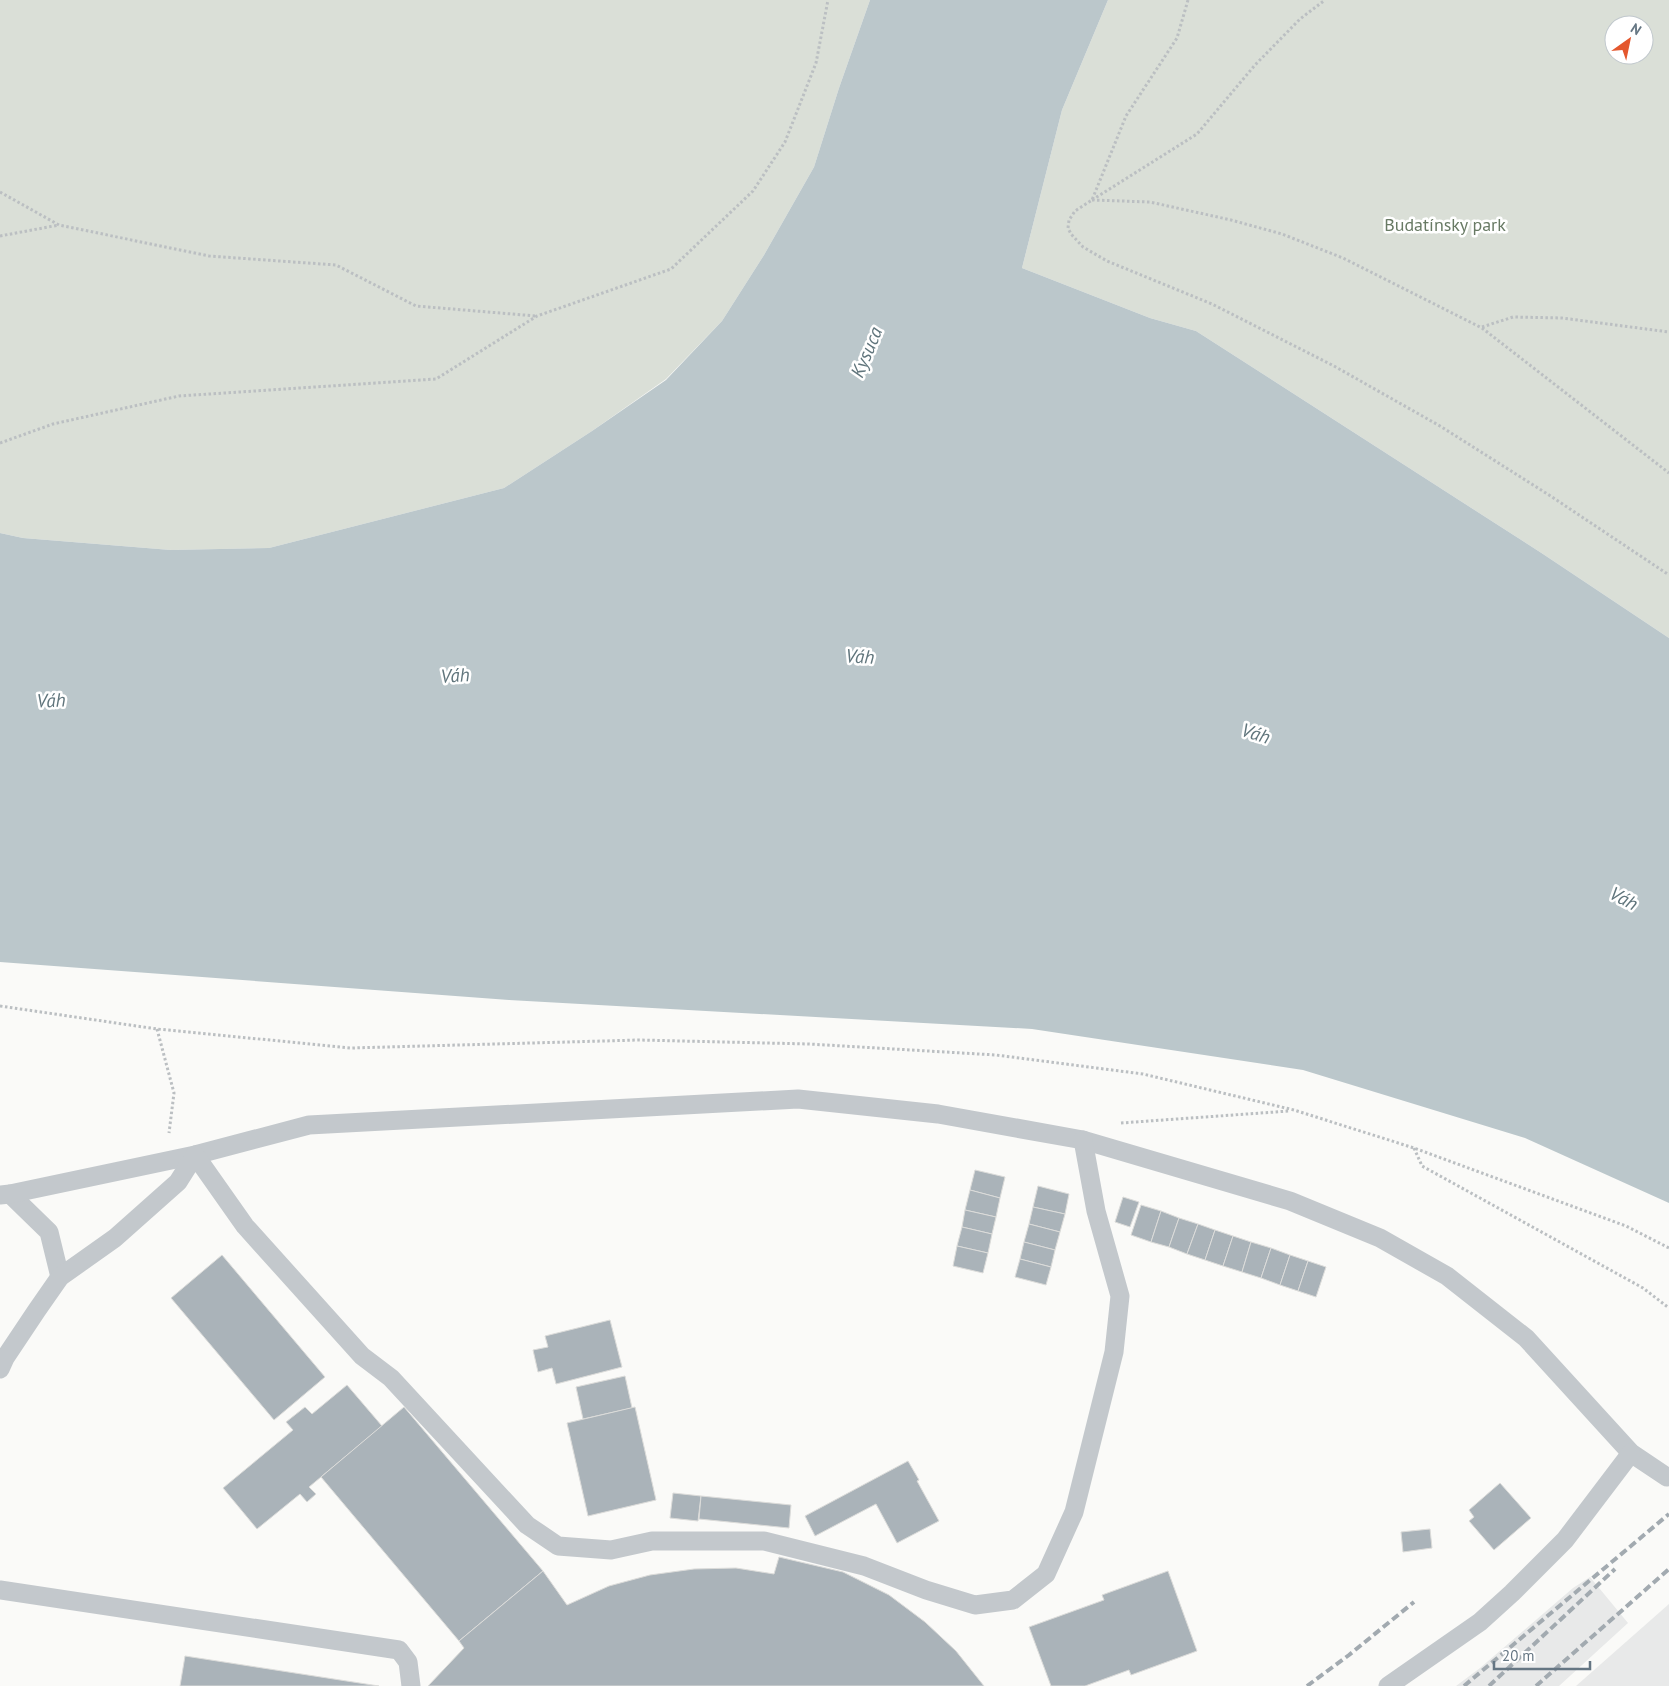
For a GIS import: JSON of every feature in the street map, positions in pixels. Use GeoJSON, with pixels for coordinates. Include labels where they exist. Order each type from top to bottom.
{"type":"FeatureCollection","features":[{"type":"Feature","properties":{"kind":"lane"},"geometry":{"type":"LineString","coordinates":[[5,1195],[195,1155],[309,1124],[798,1099],[938,1114],[1083,1140],[1290,1201],[1380,1238],[1447,1276],[1526,1338],[1631,1453],[1667,1477]]}},
{"type":"Feature","properties":{"kind":"lane"},"geometry":{"type":"LineString","coordinates":[[195,1155],[245,1226],[362,1356],[391,1378],[527,1525],[558,1546],[611,1550],[652,1541],[764,1540],[864,1566],[926,1590],[975,1605],[1014,1600],[1046,1574],[1074,1512],[1114,1352],[1120,1296],[1096,1211],[1083,1140]]}},
{"type":"Feature","properties":{"kind":"lane"},"geometry":{"type":"LineString","coordinates":[[0,1369],[5,1358],[60,1278],[115,1238],[178,1182],[195,1155]]}},
{"type":"Feature","properties":{"kind":"lane"},"geometry":{"type":"LineString","coordinates":[[5,1195],[49,1232],[60,1278]]}},
{"type":"Feature","properties":{"kind":"lane"},"geometry":{"type":"LineString","coordinates":[[1388,1686],[1480,1622],[1512,1593],[1565,1540],[1631,1453]]}},
{"type":"Feature","properties":{"kind":"lane"},"geometry":{"type":"LineString","coordinates":[[0,1590],[399,1650],[408,1662],[411,1686]]}},
{"type":"Feature","properties":{"kind":"path"},"geometry":{"type":"LineString","coordinates":[[0,443],[53,424],[179,396],[436,379],[537,316],[671,269],[753,192],[785,142],[816,63],[828,0]]}},
{"type":"Feature","properties":{"kind":"path"},"geometry":{"type":"LineString","coordinates":[[1092,200],[1126,116],[1178,38],[1188,0]]}},
{"type":"Feature","properties":{"kind":"path"},"geometry":{"type":"LineString","coordinates":[[1324,0],[1300,19],[1255,65],[1197,134],[1076,211],[1069,220],[1068,228],[1071,234],[1083,247],[1107,261],[1212,304],[1334,366],[1440,426],[1549,495],[1669,575]]}},
{"type":"Feature","properties":{"kind":"path"},"geometry":{"type":"LineString","coordinates":[[0,192],[59,225],[209,256],[336,265],[416,306],[537,316]]}},
{"type":"Feature","properties":{"kind":"path"},"geometry":{"type":"LineString","coordinates":[[1092,200],[1150,202],[1231,220],[1282,234],[1343,258],[1482,328],[1669,473]]}},
{"type":"Feature","properties":{"kind":"path"},"geometry":{"type":"LineString","coordinates":[[0,236],[59,225]]}},
{"type":"Feature","properties":{"kind":"path"},"geometry":{"type":"LineString","coordinates":[[1482,328],[1513,317],[1542,317],[1669,332]]}},
{"type":"Feature","properties":{"kind":"path"},"geometry":{"type":"LineString","coordinates":[[157,1029],[174,1093],[166,1160]]}},
{"type":"Feature","properties":{"kind":"path"},"geometry":{"type":"LineString","coordinates":[[1083,1140],[1105,1124],[1294,1110]]}},
{"type":"Feature","properties":{"kind":"path"},"geometry":{"type":"LineString","coordinates":[[1414,1148],[1422,1166],[1643,1288],[1669,1308]]}},
{"type":"Feature","properties":{"kind":"shaded area"},"geometry":{"type":"Polygon","coordinates":[[[1590,1577],[1628,1623],[1559,1686],[1456,1686],[1480,1668],[1573,1588],[1590,1577]]]}},
{"type":"Feature","properties":{"kind":"shaded area"},"geometry":{"type":"Polygon","coordinates":[[[1669,1604],[1669,1686],[1576,1686],[1669,1604]]]}},
{"type":"Feature","properties":{"kind":"green space"},"geometry":{"type":"Polygon","coordinates":[[[0,0],[870,0],[814,167],[764,255],[722,321],[666,379],[592,431],[504,488],[269,548],[171,550],[23,538],[0,533],[0,0]]]}},
{"type":"Feature","properties":{"kind":"green space","name":"Budatínsky park"},"geometry":{"type":"Polygon","coordinates":[[[1108,0],[1669,0],[1669,638],[1543,554],[1196,331],[1150,318],[1022,268],[1062,110],[1108,0]]]}},
{"type":"Feature","properties":{"kind":"water"},"geometry":{"type":"Polygon","coordinates":[[[870,0],[1108,0],[1062,110],[1022,268],[1150,318],[1196,331],[1543,554],[1669,638],[1669,1203],[1525,1138],[1303,1070],[1032,1029],[509,1000],[0,962],[0,533],[23,538],[171,550],[269,548],[504,488],[666,380],[722,321],[764,255],[814,167],[870,0]]]}},
{"type":"Feature","properties":{"kind":"building"},"geometry":{"type":"Polygon","coordinates":[[[975,1170],[1005,1177],[1000,1198],[970,1190],[975,1170]]]}},
{"type":"Feature","properties":{"kind":"building"},"geometry":{"type":"Polygon","coordinates":[[[1038,1186],[1069,1194],[1065,1214],[1033,1207],[1038,1186]]]}},
{"type":"Feature","properties":{"kind":"building"},"geometry":{"type":"Polygon","coordinates":[[[970,1190],[1000,1198],[996,1217],[965,1210],[970,1190]]]}},
{"type":"Feature","properties":{"kind":"building"},"geometry":{"type":"Polygon","coordinates":[[[1123,1197],[1139,1202],[1130,1227],[1115,1222],[1123,1197]]]}},
{"type":"Feature","properties":{"kind":"building"},"geometry":{"type":"Polygon","coordinates":[[[1141,1205],[1161,1211],[1151,1242],[1131,1235],[1141,1205]]]}},
{"type":"Feature","properties":{"kind":"building"},"geometry":{"type":"Polygon","coordinates":[[[1033,1207],[1065,1214],[1060,1232],[1029,1224],[1033,1207]]]}},
{"type":"Feature","properties":{"kind":"building"},"geometry":{"type":"Polygon","coordinates":[[[965,1210],[996,1217],[992,1234],[962,1227],[965,1210]]]}},
{"type":"Feature","properties":{"kind":"building"},"geometry":{"type":"Polygon","coordinates":[[[1161,1211],[1179,1218],[1169,1247],[1151,1242],[1161,1211]]]}},
{"type":"Feature","properties":{"kind":"building"},"geometry":{"type":"Polygon","coordinates":[[[1179,1218],[1198,1224],[1187,1254],[1169,1247],[1179,1218]]]}},
{"type":"Feature","properties":{"kind":"building"},"geometry":{"type":"Polygon","coordinates":[[[1029,1224],[1060,1232],[1055,1250],[1024,1242],[1029,1224]]]}},
{"type":"Feature","properties":{"kind":"building"},"geometry":{"type":"Polygon","coordinates":[[[1198,1224],[1215,1230],[1205,1260],[1187,1254],[1198,1224]]]}},
{"type":"Feature","properties":{"kind":"building"},"geometry":{"type":"Polygon","coordinates":[[[962,1227],[992,1234],[988,1253],[957,1246],[962,1227]]]}},
{"type":"Feature","properties":{"kind":"building"},"geometry":{"type":"Polygon","coordinates":[[[1215,1230],[1233,1236],[1223,1266],[1205,1260],[1215,1230]]]}},
{"type":"Feature","properties":{"kind":"building"},"geometry":{"type":"Polygon","coordinates":[[[1233,1236],[1251,1242],[1242,1272],[1223,1266],[1233,1236]]]}},
{"type":"Feature","properties":{"kind":"building"},"geometry":{"type":"Polygon","coordinates":[[[1024,1242],[1055,1250],[1051,1267],[1020,1259],[1024,1242]]]}},
{"type":"Feature","properties":{"kind":"building"},"geometry":{"type":"Polygon","coordinates":[[[1251,1242],[1271,1248],[1261,1278],[1242,1272],[1251,1242]]]}},
{"type":"Feature","properties":{"kind":"building"},"geometry":{"type":"Polygon","coordinates":[[[957,1246],[988,1253],[983,1273],[953,1266],[957,1246]]]}},
{"type":"Feature","properties":{"kind":"building"},"geometry":{"type":"Polygon","coordinates":[[[1271,1248],[1290,1255],[1280,1285],[1261,1278],[1271,1248]]]}},
{"type":"Feature","properties":{"kind":"building"},"geometry":{"type":"Polygon","coordinates":[[[222,1255],[325,1377],[274,1420],[171,1298],[222,1255]]]}},
{"type":"Feature","properties":{"kind":"building"},"geometry":{"type":"Polygon","coordinates":[[[1290,1255],[1308,1261],[1298,1291],[1280,1285],[1290,1255]]]}},
{"type":"Feature","properties":{"kind":"building"},"geometry":{"type":"Polygon","coordinates":[[[1020,1259],[1051,1267],[1046,1285],[1015,1277],[1020,1259]]]}},
{"type":"Feature","properties":{"kind":"building"},"geometry":{"type":"Polygon","coordinates":[[[1308,1261],[1326,1267],[1316,1297],[1298,1291],[1308,1261]]]}},
{"type":"Feature","properties":{"kind":"building"},"geometry":{"type":"Polygon","coordinates":[[[610,1320],[622,1367],[556,1384],[552,1368],[538,1372],[533,1350],[548,1347],[545,1336],[610,1320]]]}},
{"type":"Feature","properties":{"kind":"building"},"geometry":{"type":"Polygon","coordinates":[[[625,1376],[632,1408],[583,1419],[576,1387],[625,1376]]]}},
{"type":"Feature","properties":{"kind":"building"},"geometry":{"type":"Polygon","coordinates":[[[347,1385],[382,1426],[309,1487],[316,1494],[307,1502],[300,1494],[257,1529],[223,1488],[293,1430],[286,1422],[305,1407],[312,1414],[347,1385]]]}},
{"type":"Feature","properties":{"kind":"building"},"geometry":{"type":"Polygon","coordinates":[[[404,1407],[543,1571],[459,1641],[321,1477],[404,1407]]]}},
{"type":"Feature","properties":{"kind":"building"},"geometry":{"type":"Polygon","coordinates":[[[635,1407],[656,1500],[588,1516],[567,1423],[635,1407]]]}},
{"type":"Feature","properties":{"kind":"building"},"geometry":{"type":"Polygon","coordinates":[[[908,1461],[939,1521],[897,1543],[876,1504],[815,1536],[805,1516],[908,1461]]]}},
{"type":"Feature","properties":{"kind":"building"},"geometry":{"type":"Polygon","coordinates":[[[1500,1483],[1531,1518],[1494,1550],[1469,1521],[1474,1517],[1469,1510],[1500,1483]]]}},
{"type":"Feature","properties":{"kind":"building"},"geometry":{"type":"Polygon","coordinates":[[[673,1493],[701,1496],[698,1521],[670,1518],[673,1493]]]}},
{"type":"Feature","properties":{"kind":"building"},"geometry":{"type":"Polygon","coordinates":[[[701,1496],[791,1505],[789,1528],[699,1519],[701,1496]]]}},
{"type":"Feature","properties":{"kind":"building"},"geometry":{"type":"Polygon","coordinates":[[[1430,1529],[1432,1548],[1403,1552],[1401,1532],[1430,1529]]]}},
{"type":"Feature","properties":{"kind":"building"},"geometry":{"type":"Polygon","coordinates":[[[779,1557],[843,1572],[889,1595],[925,1622],[956,1651],[984,1686],[428,1686],[464,1648],[459,1641],[543,1571],[567,1605],[609,1586],[650,1575],[694,1569],[736,1568],[774,1574],[779,1557]]]}},
{"type":"Feature","properties":{"kind":"building"},"geometry":{"type":"Polygon","coordinates":[[[1168,1571],[1197,1651],[1131,1675],[1129,1670],[1085,1686],[1051,1686],[1029,1627],[1104,1600],[1102,1595],[1168,1571]]]}},
{"type":"Feature","properties":{"kind":"building"},"geometry":{"type":"Polygon","coordinates":[[[185,1656],[379,1686],[180,1686],[185,1656]]]}},
{"type":"Feature","properties":{"kind":"railway"},"geometry":{"type":"LineString","coordinates":[[1464,1686],[1669,1514]]}},
{"type":"Feature","properties":{"kind":"railway"},"geometry":{"type":"LineString","coordinates":[[1489,1686],[1615,1569]]}},
{"type":"Feature","properties":{"kind":"railway"},"geometry":{"type":"LineString","coordinates":[[1536,1686],[1669,1569]]}},
{"type":"Feature","properties":{"kind":"railway"},"geometry":{"type":"LineString","coordinates":[[1307,1686],[1349,1655],[1414,1602]]}},
{"type":"Feature","properties":{"kind":"water label","name":"Kysuca"},"geometry":{"type":"Point","coordinates":[866,352]}},
{"type":"Feature","properties":{"kind":"water label","name":"Váh"},"geometry":{"type":"Point","coordinates":[860,656]}},
{"type":"Feature","properties":{"kind":"water label","name":"Váh"},"geometry":{"type":"Point","coordinates":[455,675]}},
{"type":"Feature","properties":{"kind":"water label","name":"Váh"},"geometry":{"type":"Point","coordinates":[51,700]}},
{"type":"Feature","properties":{"kind":"water label","name":"Váh"},"geometry":{"type":"Point","coordinates":[1256,733]}},
{"type":"Feature","properties":{"kind":"water label","name":"Váh"},"geometry":{"type":"Point","coordinates":[1624,898]}}]}
